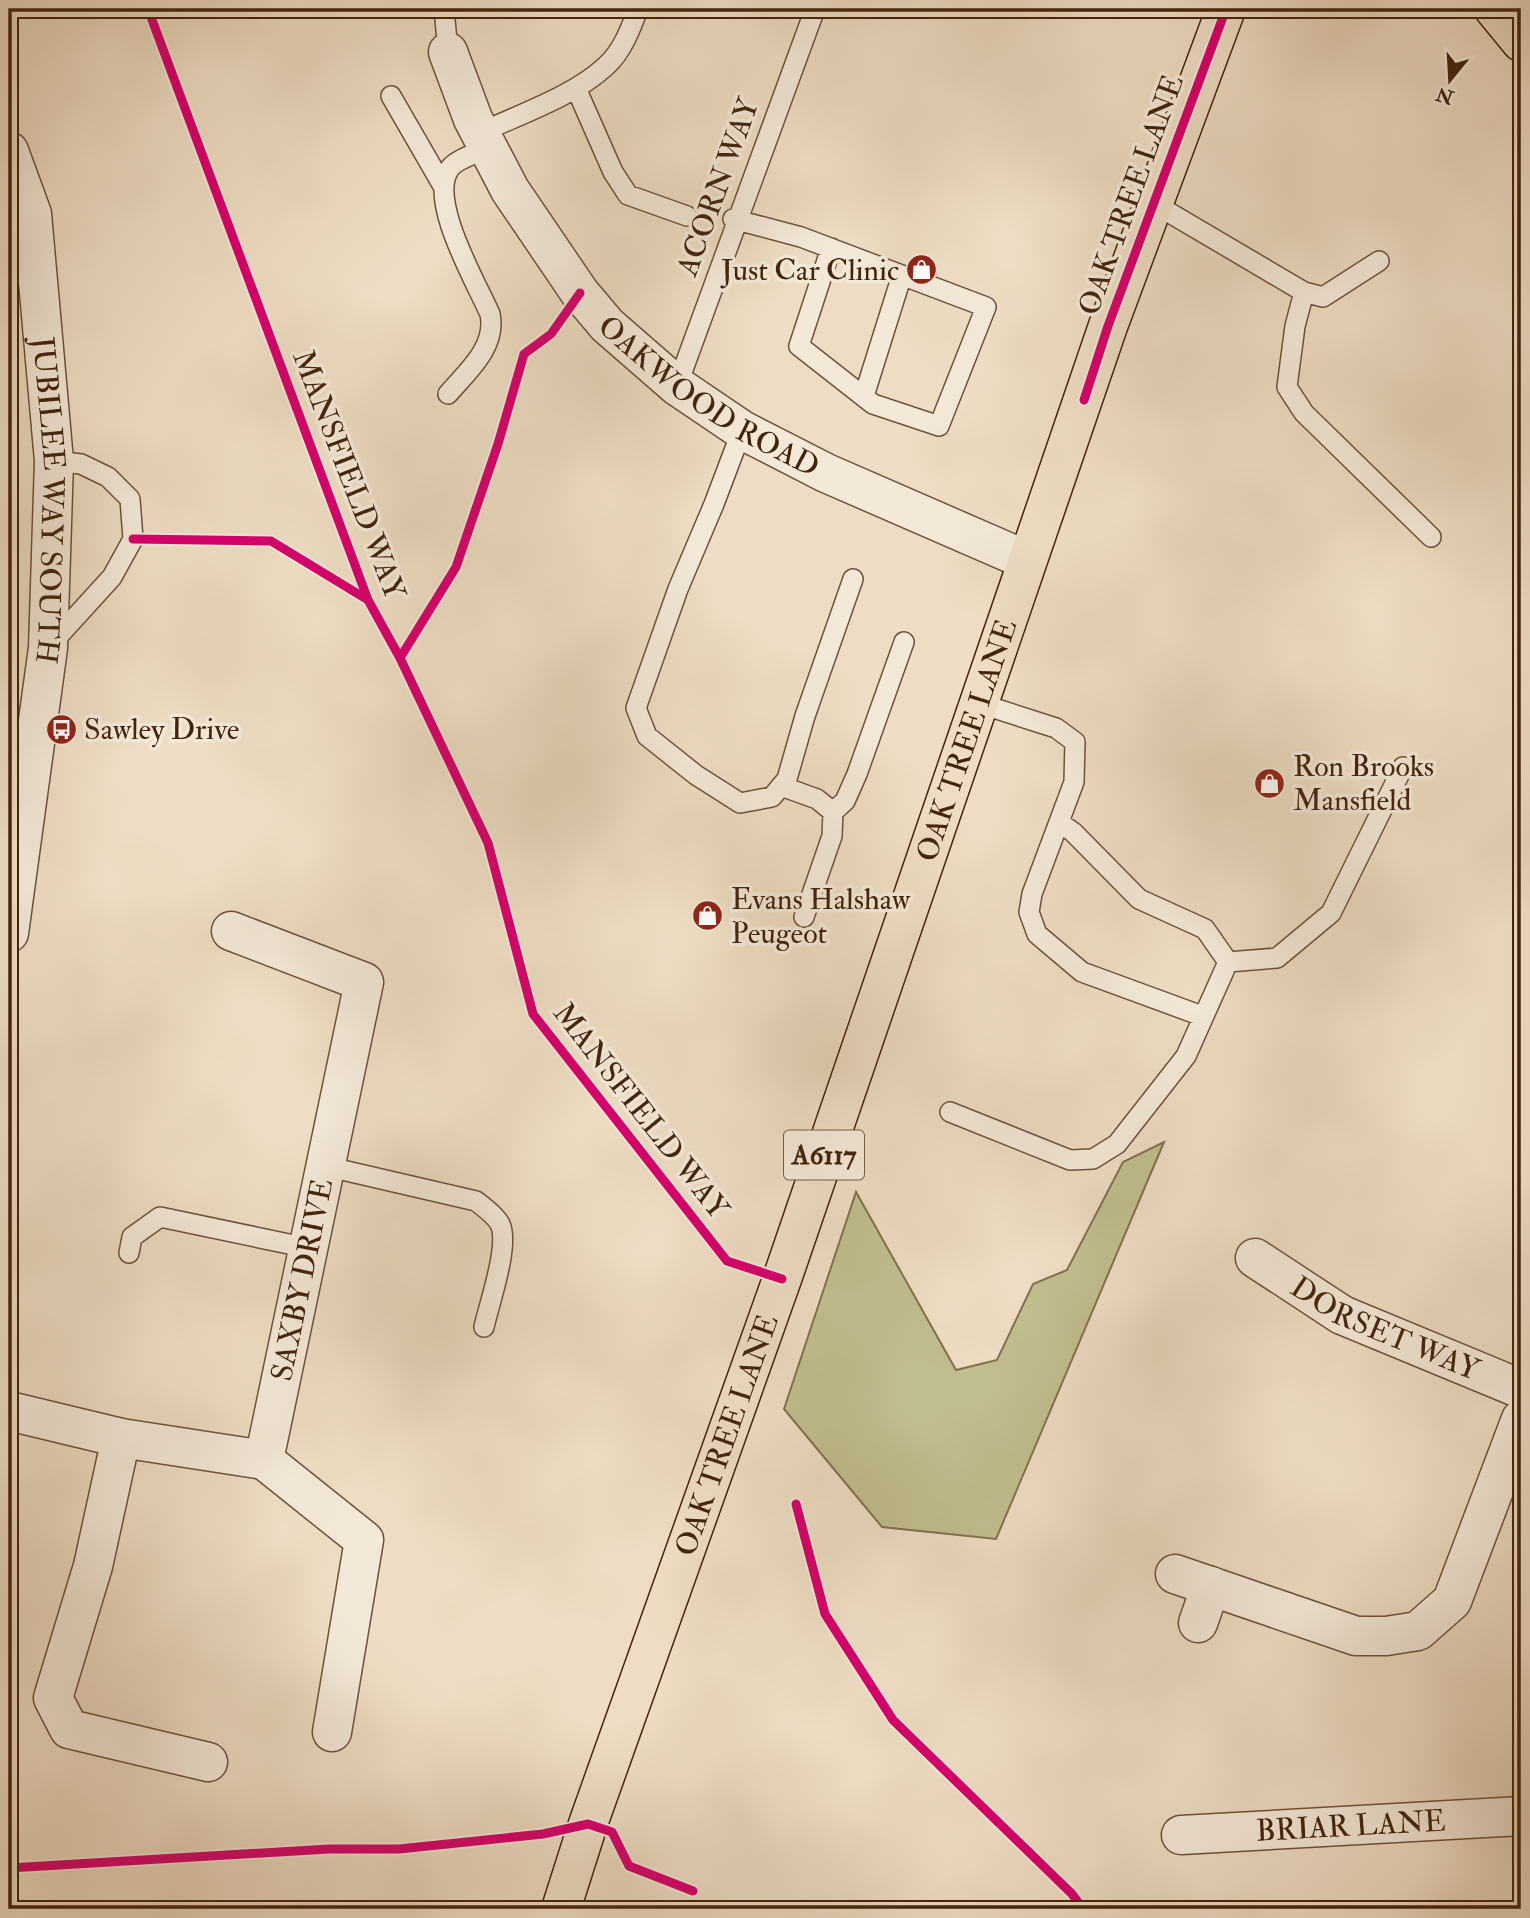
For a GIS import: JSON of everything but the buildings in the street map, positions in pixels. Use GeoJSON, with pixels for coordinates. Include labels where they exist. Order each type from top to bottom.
{"type":"FeatureCollection","features":[{"type":"Feature","properties":{"kind":"main road","name":"OAK TREE LANE"},"geometry":{"type":"LineString","coordinates":[[561,1909],[588,1824],[782,1279],[1026,560],[1153,203],[1227,9]]}},
{"type":"Feature","properties":{"kind":"main road"},"geometry":{"type":"LineString","coordinates":[[1494,9],[1521,42]]}},
{"type":"Feature","properties":{"kind":"street","name":"OAKWOOD ROAD"},"geometry":{"type":"LineString","coordinates":[[449,52],[473,119],[510,190],[580,293],[607,325],[677,386],[742,430],[826,474],[1026,560]]}},
{"type":"Feature","properties":{"kind":"street","name":"JUBILEE WAY SOUTH"},"geometry":{"type":"LineString","coordinates":[[9,151],[33,214],[54,461],[48,648],[15,838],[9,933]]}},
{"type":"Feature","properties":{"kind":"street","name":"SAXBY DRIVE"},"geometry":{"type":"LineString","coordinates":[[231,931],[364,982],[264,1460]]}},
{"type":"Feature","properties":{"kind":"street","name":"DORSET WAY"},"geometry":{"type":"LineString","coordinates":[[1255,1258],[1342,1315],[1521,1389]]}},
{"type":"Feature","properties":{"kind":"street"},"geometry":{"type":"LineString","coordinates":[[9,1411],[121,1438],[264,1460],[364,1540],[332,1732]]}},
{"type":"Feature","properties":{"kind":"street"},"geometry":{"type":"LineString","coordinates":[[1175,1574],[1356,1636],[1386,1636],[1418,1631],[1451,1601],[1521,1419]]}},
{"type":"Feature","properties":{"kind":"street"},"geometry":{"type":"LineString","coordinates":[[121,1438],[93,1566],[53,1698],[69,1729],[208,1762]]}},
{"type":"Feature","properties":{"kind":"street"},"geometry":{"type":"LineString","coordinates":[[1198,1623],[1211,1586]]}},
{"type":"Feature","properties":{"kind":"street","name":"BRIAR LANE"},"geometry":{"type":"LineString","coordinates":[[1181,1835],[1521,1816]]}},
{"type":"Feature","properties":{"kind":"lane"},"geometry":{"type":"LineString","coordinates":[[444,9],[449,52]]}},
{"type":"Feature","properties":{"kind":"lane"},"geometry":{"type":"LineString","coordinates":[[443,186],[451,167],[484,140],[576,88],[608,65],[629,34],[638,9]]}},
{"type":"Feature","properties":{"kind":"lane","name":"ACORN WAY"},"geometry":{"type":"LineString","coordinates":[[677,386],[735,220],[815,9]]}},
{"type":"Feature","properties":{"kind":"lane"},"geometry":{"type":"LineString","coordinates":[[576,88],[613,172],[628,195],[687,216]]}},
{"type":"Feature","properties":{"kind":"lane"},"geometry":{"type":"LineString","coordinates":[[391,96],[443,186],[445,214],[492,323],[485,349],[448,394]]}},
{"type":"Feature","properties":{"kind":"lane"},"geometry":{"type":"LineString","coordinates":[[1153,203],[1236,250],[1284,282],[1304,292],[1323,297],[1379,261]]}},
{"type":"Feature","properties":{"kind":"lane"},"geometry":{"type":"LineString","coordinates":[[735,220],[801,237],[831,248],[986,307],[939,426],[873,404],[799,346],[831,248]]}},
{"type":"Feature","properties":{"kind":"lane"},"geometry":{"type":"LineString","coordinates":[[864,396],[902,275]]}},
{"type":"Feature","properties":{"kind":"lane"},"geometry":{"type":"LineString","coordinates":[[1304,292],[1295,326],[1287,387],[1304,412],[1431,537]]}},
{"type":"Feature","properties":{"kind":"lane"},"geometry":{"type":"LineString","coordinates":[[742,430],[678,589],[636,708],[647,736],[696,775],[740,803],[772,797],[787,779],[805,716],[853,579]]}},
{"type":"Feature","properties":{"kind":"lane"},"geometry":{"type":"LineString","coordinates":[[48,648],[112,577],[133,539],[130,499],[108,477],[81,464],[54,461]]}},
{"type":"Feature","properties":{"kind":"lane"},"geometry":{"type":"LineString","coordinates":[[804,917],[832,836],[834,812],[845,801],[857,774],[904,642]]}},
{"type":"Feature","properties":{"kind":"lane"},"geometry":{"type":"LineString","coordinates":[[978,703],[1056,728],[1075,742],[1074,782],[1032,894],[1029,912],[1037,934],[1083,972],[1202,1016]]}},
{"type":"Feature","properties":{"kind":"lane"},"geometry":{"type":"LineString","coordinates":[[1228,962],[1277,958],[1331,913],[1403,766]]}},
{"type":"Feature","properties":{"kind":"lane"},"geometry":{"type":"LineString","coordinates":[[781,786],[817,799],[834,812]]}},
{"type":"Feature","properties":{"kind":"lane"},"geometry":{"type":"LineString","coordinates":[[1059,823],[1073,832],[1139,899],[1205,929],[1228,962]]}},
{"type":"Feature","properties":{"kind":"lane"},"geometry":{"type":"LineString","coordinates":[[950,1112],[1070,1160],[1093,1160],[1117,1144],[1186,1056],[1228,962]]}},
{"type":"Feature","properties":{"kind":"lane"},"geometry":{"type":"LineString","coordinates":[[325,1166],[476,1201],[488,1211],[500,1224],[504,1242],[484,1327]]}},
{"type":"Feature","properties":{"kind":"lane"},"geometry":{"type":"LineString","coordinates":[[129,1253],[132,1237],[160,1217],[308,1248]]}},
{"type":"Feature","properties":{"kind":"shaded area"},"geometry":{"type":"Polygon","coordinates":[[[1164,1142],[996,1539],[882,1527],[784,1409],[856,1192],[956,1370],[997,1360],[1033,1284],[1067,1270],[1123,1162],[1164,1142]]]}},
{"type":"Feature","properties":{"kind":"cycle path","name":"MANSFIELD WAY"},"geometry":{"type":"LineString","coordinates":[[148,9],[368,600],[400,658],[488,843],[533,1014],[727,1261],[782,1279]]}},
{"type":"Feature","properties":{"kind":"cycle path"},"geometry":{"type":"LineString","coordinates":[[1084,400],[1108,326],[1226,9]]}},
{"type":"Feature","properties":{"kind":"cycle path"},"geometry":{"type":"LineString","coordinates":[[400,658],[456,567],[498,444],[524,354],[551,334],[580,293]]}},
{"type":"Feature","properties":{"kind":"cycle path","name":"MANSFIELD WAY"},"geometry":{"type":"LineString","coordinates":[[133,539],[271,541],[368,600]]}},
{"type":"Feature","properties":{"kind":"cycle path"},"geometry":{"type":"LineString","coordinates":[[796,1504],[825,1614],[893,1720],[1072,1894],[1083,1909]]}},
{"type":"Feature","properties":{"kind":"cycle path"},"geometry":{"type":"LineString","coordinates":[[9,1868],[329,1849],[399,1849],[543,1834],[588,1824],[612,1832],[629,1866],[693,1891]]}},
{"type":"Feature","properties":{"kind":"place","name":"Just Car Clinic"},"geometry":{"type":"Point","coordinates":[922,270]}},
{"type":"Feature","properties":{"kind":"place","name":"Sawley Drive"},"geometry":{"type":"Point","coordinates":[61,729]}},
{"type":"Feature","properties":{"kind":"place","name":"Ron Brooks Mansfield"},"geometry":{"type":"Point","coordinates":[1270,783]}},
{"type":"Feature","properties":{"kind":"place","name":"Evans Halshaw Peugeot"},"geometry":{"type":"Point","coordinates":[708,916]}}]}
